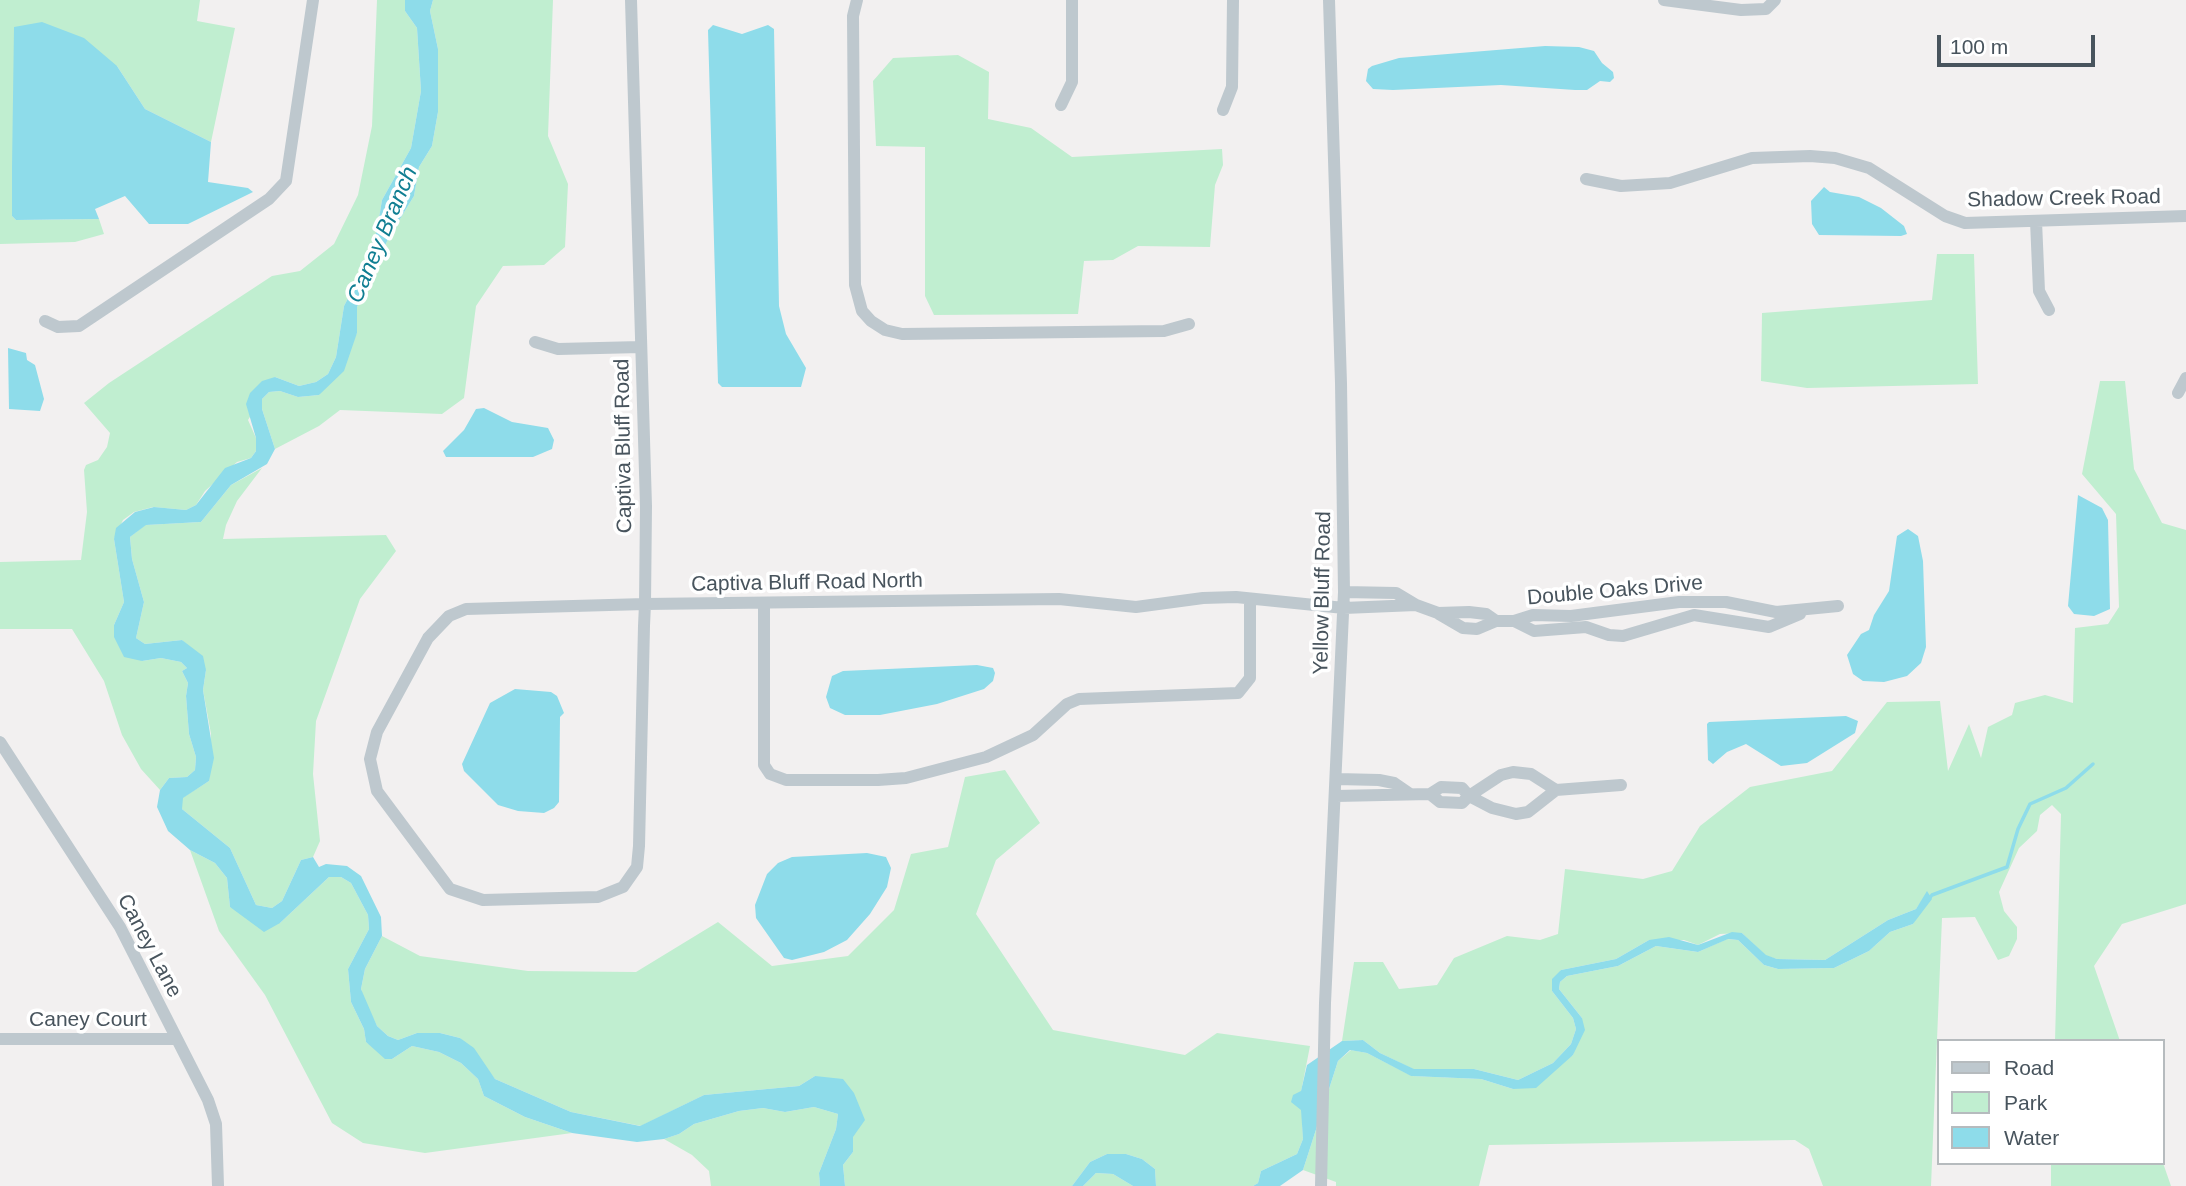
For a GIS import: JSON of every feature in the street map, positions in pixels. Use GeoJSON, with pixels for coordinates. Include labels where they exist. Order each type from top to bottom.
{"type":"FeatureCollection","features":[{"type":"Feature","properties":{"kind":"street"},"geometry":{"type":"LineString","coordinates":[[45,321],[58,327],[79,326],[269,199],[286,181],[313,0]]}},
{"type":"Feature","properties":{"kind":"street","name":"Captiva Bluff Road"},"geometry":{"type":"LineString","coordinates":[[623,887],[637,867],[639,846],[646,506],[631,0]]}},
{"type":"Feature","properties":{"kind":"street"},"geometry":{"type":"LineString","coordinates":[[857,0],[853,16],[855,285],[857,300],[871,321],[885,330],[902,334],[1164,331],[1189,324]]}},
{"type":"Feature","properties":{"kind":"street"},"geometry":{"type":"LineString","coordinates":[[1061,105],[1072,82],[1072,0]]}},
{"type":"Feature","properties":{"kind":"street"},"geometry":{"type":"LineString","coordinates":[[1223,110],[1232,88],[1233,0]]}},
{"type":"Feature","properties":{"kind":"street","name":"Yellow Bluff Road"},"geometry":{"type":"LineString","coordinates":[[1321,1186],[1325,1003],[1344,592],[1342,409],[1329,0]]}},
{"type":"Feature","properties":{"kind":"street"},"geometry":{"type":"LineString","coordinates":[[1664,0],[1741,10],[1766,9],[1775,0]]}},
{"type":"Feature","properties":{"kind":"street","name":"Shadow Creek Road"},"geometry":{"type":"LineString","coordinates":[[1586,179],[1621,186],[1670,184],[1752,158],[1835,158],[1869,168],[1889,178],[1954,220],[1976,223],[2186,216]]}},
{"type":"Feature","properties":{"kind":"street"},"geometry":{"type":"LineString","coordinates":[[2036,221],[2039,290],[2049,310]]}},
{"type":"Feature","properties":{"kind":"street"},"geometry":{"type":"LineString","coordinates":[[535,342],[558,349],[641,347]]}},
{"type":"Feature","properties":{"kind":"street"},"geometry":{"type":"LineString","coordinates":[[2178,393],[2186,378]]}},
{"type":"Feature","properties":{"kind":"street","name":"Double Oaks Drive"},"geometry":{"type":"LineString","coordinates":[[1344,592],[1396,593],[1416,605],[1438,613],[1486,614],[1496,621],[1514,621],[1533,615],[1571,616],[1679,602],[1726,602],[1760,611],[1803,612],[1838,606]]}},
{"type":"Feature","properties":{"kind":"street","name":"Captiva Bluff Road North"},"geometry":{"type":"LineString","coordinates":[[623,887],[598,897],[483,900],[450,889],[377,791],[370,759],[377,732],[428,638],[449,616],[466,609],[645,604],[1059,599],[1136,607],[1203,598],[1236,597],[1250,601],[1343,608]]}},
{"type":"Feature","properties":{"kind":"street"},"geometry":{"type":"LineString","coordinates":[[764,604],[764,765],[770,774],[786,780],[906,778],[986,757],[1033,735],[1067,705],[1079,699],[1237,692],[1250,678],[1250,601]]}},
{"type":"Feature","properties":{"kind":"street","name":"Double Oaks Drive"},"geometry":{"type":"LineString","coordinates":[[1343,608],[1416,605]]}},
{"type":"Feature","properties":{"kind":"street","name":"Double Oaks Drive"},"geometry":{"type":"LineString","coordinates":[[1514,621],[1534,631],[1586,626],[1609,635],[1623,636],[1694,615],[1769,627],[1803,612]]}},
{"type":"Feature","properties":{"kind":"street","name":"Caney Lane"},"geometry":{"type":"LineString","coordinates":[[0,742],[120,927],[208,1100],[216,1124],[218,1186]]}},
{"type":"Feature","properties":{"kind":"street"},"geometry":{"type":"LineString","coordinates":[[1469,796],[1501,775],[1513,772],[1531,774],[1556,790]]}},
{"type":"Feature","properties":{"kind":"street"},"geometry":{"type":"LineString","coordinates":[[1337,779],[1394,783],[1410,794]]}},
{"type":"Feature","properties":{"kind":"street"},"geometry":{"type":"LineString","coordinates":[[1379,780],[1379,797]]}},
{"type":"Feature","properties":{"kind":"street"},"geometry":{"type":"LineString","coordinates":[[1336,796],[1430,794],[1441,787],[1462,788],[1469,796],[1492,808],[1516,814],[1528,812],[1556,790],[1621,785]]}},
{"type":"Feature","properties":{"kind":"street","name":"Caney Court"},"geometry":{"type":"LineString","coordinates":[[0,1039],[176,1039]]}},
{"type":"Feature","properties":{"kind":"green space"},"geometry":{"type":"Polygon","coordinates":[[[0,0],[200,0],[197,21],[235,28],[211,142],[145,109],[117,66],[12,216],[16,220],[99,219],[104,234],[75,242],[0,244],[0,0]]]}},
{"type":"Feature","properties":{"kind":"green space"},"geometry":{"type":"Polygon","coordinates":[[[377,0],[405,0],[405,11],[417,28],[421,91],[411,148],[382,200],[377,230],[360,275],[344,306],[336,357],[328,374],[316,382],[299,386],[275,377],[248,420],[256,438],[256,451],[251,458],[237,462],[205,491],[196,505],[186,510],[153,507],[134,512],[123,520],[114,539],[124,602],[114,625],[142,661],[161,658],[181,662],[187,668],[182,671],[188,683],[186,696],[189,734],[196,757],[195,770],[187,777],[169,778],[160,790],[141,769],[122,735],[104,681],[72,629],[0,629],[0,562],[81,560],[87,512],[84,470],[86,465],[98,460],[107,447],[110,433],[84,403],[109,383],[272,276],[300,271],[334,244],[358,195],[372,126],[377,0]]]}},
{"type":"Feature","properties":{"kind":"green space"},"geometry":{"type":"Polygon","coordinates":[[[433,0],[553,0],[548,136],[568,184],[565,247],[544,265],[503,266],[476,306],[464,398],[442,414],[340,410],[319,426],[275,449],[262,409],[262,399],[269,392],[280,391],[298,397],[319,395],[357,333],[357,307],[389,237],[414,196],[419,167],[432,146],[438,112],[438,49],[430,11],[433,0]]]}},
{"type":"Feature","properties":{"kind":"green space"},"geometry":{"type":"Polygon","coordinates":[[[958,55],[989,72],[988,119],[1031,128],[1072,157],[1222,149],[1223,165],[1215,185],[1210,247],[1138,246],[1113,260],[1084,261],[1078,314],[934,315],[925,296],[925,147],[876,146],[873,81],[893,58],[958,55]]]}},
{"type":"Feature","properties":{"kind":"green space"},"geometry":{"type":"Polygon","coordinates":[[[1937,254],[1974,254],[1978,384],[1807,388],[1761,381],[1762,313],[1932,300],[1937,254]]]}},
{"type":"Feature","properties":{"kind":"green space"},"geometry":{"type":"Polygon","coordinates":[[[2100,381],[2125,381],[2134,469],[2162,523],[2186,530],[2186,904],[2122,924],[2094,966],[2119,1039],[2055,1039],[2061,814],[2052,805],[2040,815],[2037,831],[2019,848],[1999,892],[2004,911],[2017,927],[2017,939],[2009,956],[1998,960],[1975,917],[1942,918],[1931,1186],[1823,1186],[1809,1149],[1795,1140],[1489,1145],[1479,1186],[1336,1186],[1336,1182],[1303,1170],[1338,1061],[1351,1050],[1367,1053],[1412,1076],[1481,1079],[1513,1089],[1573,1055],[1582,1018],[1559,989],[1560,982],[1567,976],[1618,966],[1656,946],[1698,952],[1727,939],[1738,940],[1764,965],[1778,969],[1834,968],[1869,951],[1890,932],[1913,924],[1928,892],[1916,909],[1888,920],[1825,960],[1777,959],[1766,956],[1742,933],[1720,934],[1698,945],[1684,940],[1649,940],[1616,959],[1561,970],[1552,991],[1573,1018],[1576,1029],[1571,1044],[1553,1063],[1518,1080],[1474,1069],[1413,1069],[1380,1053],[1363,1040],[1342,1041],[1354,962],[1383,962],[1399,989],[1437,985],[1454,958],[1507,936],[1540,940],[1558,934],[1565,869],[1643,879],[1672,871],[1700,826],[1750,787],[1832,771],[1887,702],[1940,701],[1948,771],[1969,724],[1981,758],[1988,727],[2012,715],[2015,703],[2045,695],[2073,703],[2075,628],[2108,624],[2119,607],[2116,514],[2082,474],[2100,381]]]}},
{"type":"Feature","properties":{"kind":"green space"},"geometry":{"type":"Polygon","coordinates":[[[262,468],[237,501],[223,539],[386,535],[396,551],[360,599],[316,721],[313,774],[320,841],[313,857],[301,860],[282,901],[272,908],[256,905],[230,848],[182,809],[182,798],[209,781],[211,734],[203,690],[206,670],[182,640],[145,644],[136,638],[144,602],[132,559],[130,537],[145,525],[201,522],[231,485],[262,468]]]}},
{"type":"Feature","properties":{"kind":"green space"},"geometry":{"type":"Polygon","coordinates":[[[1005,770],[1040,823],[996,860],[976,914],[1053,1030],[1185,1055],[1217,1033],[1310,1046],[1301,1092],[1303,1139],[1297,1154],[1261,1171],[1258,1183],[1253,1186],[1156,1186],[1155,1169],[1142,1159],[1126,1154],[1107,1154],[1090,1162],[1072,1186],[845,1186],[843,1165],[853,1152],[853,1137],[815,1076],[799,1086],[704,1095],[641,1126],[571,1112],[495,1079],[460,1038],[440,1033],[417,1033],[398,1040],[388,1036],[377,1026],[365,1003],[361,989],[365,969],[382,936],[420,956],[528,971],[636,972],[718,922],[772,966],[848,956],[894,910],[911,854],[948,847],[965,777],[1005,770]]]}},
{"type":"Feature","properties":{"kind":"green space"},"geometry":{"type":"Polygon","coordinates":[[[190,850],[215,863],[227,878],[230,907],[280,923],[329,877],[341,877],[351,883],[368,915],[369,929],[348,969],[351,1002],[364,1029],[366,1042],[392,1059],[412,1046],[439,1052],[461,1063],[478,1079],[484,1096],[525,1117],[572,1133],[425,1153],[363,1143],[332,1123],[265,995],[219,931],[190,850]]]}},
{"type":"Feature","properties":{"kind":"green space"},"geometry":{"type":"Polygon","coordinates":[[[814,1107],[838,1114],[836,1129],[819,1173],[820,1186],[711,1186],[709,1171],[692,1155],[664,1139],[679,1134],[694,1124],[739,1111],[763,1108],[785,1112],[814,1107]]]}},
{"type":"Feature","properties":{"kind":"green space"},"geometry":{"type":"Polygon","coordinates":[[[2051,1165],[2164,1165],[2171,1186],[2051,1186],[2051,1165]]]}},
{"type":"Feature","properties":{"kind":"green space"},"geometry":{"type":"Polygon","coordinates":[[[1096,1173],[1113,1174],[1133,1186],[1083,1186],[1096,1173]]]}},
{"type":"Feature","properties":{"kind":"water","name":"Caney Branch"},"geometry":{"type":"Polygon","coordinates":[[[405,0],[433,0],[430,11],[438,49],[438,112],[432,146],[419,167],[414,196],[389,237],[357,307],[357,333],[344,371],[319,395],[298,397],[280,391],[269,392],[262,399],[262,409],[275,449],[267,464],[231,485],[201,522],[146,525],[130,537],[132,559],[144,602],[136,638],[145,644],[182,640],[203,656],[206,670],[203,690],[214,758],[209,781],[183,798],[182,809],[230,848],[256,905],[272,908],[282,901],[301,860],[313,857],[319,867],[326,864],[347,866],[361,876],[381,917],[382,936],[365,969],[361,989],[377,1026],[388,1036],[398,1040],[417,1033],[440,1033],[460,1038],[474,1048],[495,1079],[571,1112],[640,1126],[704,1095],[799,1086],[815,1076],[843,1079],[854,1093],[865,1120],[853,1137],[853,1152],[843,1165],[845,1186],[820,1186],[819,1173],[836,1129],[838,1114],[814,1107],[785,1112],[763,1108],[739,1111],[694,1124],[679,1134],[664,1139],[637,1142],[572,1133],[525,1117],[484,1096],[478,1079],[461,1063],[439,1052],[412,1046],[392,1059],[385,1059],[366,1042],[364,1029],[351,1002],[348,969],[369,929],[368,915],[351,883],[341,877],[329,877],[280,923],[264,932],[230,907],[227,878],[215,863],[190,850],[168,831],[157,807],[160,790],[169,778],[187,777],[195,770],[196,757],[189,734],[186,696],[188,683],[182,671],[187,668],[181,662],[161,658],[142,661],[124,657],[114,637],[114,625],[124,602],[114,539],[116,528],[135,512],[154,507],[186,510],[196,505],[225,468],[251,458],[256,451],[256,438],[246,404],[250,393],[262,381],[275,377],[299,386],[316,382],[328,374],[336,357],[344,306],[360,275],[377,230],[382,200],[411,148],[421,91],[417,28],[405,11],[405,0]]]}},
{"type":"Feature","properties":{"kind":"water"},"geometry":{"type":"Polygon","coordinates":[[[42,22],[84,38],[117,66],[145,109],[211,142],[208,182],[248,188],[253,192],[188,224],[149,224],[125,196],[95,209],[99,219],[16,220],[12,216],[14,27],[42,22]]]}},
{"type":"Feature","properties":{"kind":"water"},"geometry":{"type":"Polygon","coordinates":[[[713,25],[742,34],[768,25],[774,29],[779,306],[786,334],[806,368],[801,387],[722,387],[718,383],[708,30],[713,25]]]}},
{"type":"Feature","properties":{"kind":"water"},"geometry":{"type":"Polygon","coordinates":[[[1545,46],[1579,47],[1594,51],[1602,63],[1613,72],[1614,78],[1610,82],[1600,81],[1587,90],[1501,85],[1393,90],[1373,89],[1366,81],[1368,69],[1372,66],[1399,58],[1545,46]]]}},
{"type":"Feature","properties":{"kind":"water"},"geometry":{"type":"Polygon","coordinates":[[[1824,187],[1830,192],[1859,197],[1881,208],[1904,226],[1907,234],[1819,235],[1812,224],[1811,201],[1824,187]]]}},
{"type":"Feature","properties":{"kind":"water"},"geometry":{"type":"Polygon","coordinates":[[[8,348],[26,353],[27,360],[35,365],[44,399],[40,411],[9,409],[8,348]]]}},
{"type":"Feature","properties":{"kind":"water"},"geometry":{"type":"Polygon","coordinates":[[[484,408],[512,422],[548,428],[554,440],[552,449],[533,457],[446,457],[443,451],[464,430],[476,409],[484,408]]]}},
{"type":"Feature","properties":{"kind":"water"},"geometry":{"type":"Polygon","coordinates":[[[2078,495],[2102,508],[2108,520],[2110,609],[2094,616],[2074,614],[2068,606],[2078,495]]]}},
{"type":"Feature","properties":{"kind":"water"},"geometry":{"type":"Polygon","coordinates":[[[1908,529],[1918,536],[1923,561],[1926,647],[1921,663],[1907,676],[1884,682],[1863,681],[1853,674],[1847,655],[1861,634],[1869,630],[1874,615],[1889,591],[1897,536],[1908,529]]]}},
{"type":"Feature","properties":{"kind":"water"},"geometry":{"type":"Polygon","coordinates":[[[977,665],[993,668],[993,681],[984,689],[937,704],[880,715],[845,715],[830,708],[826,697],[832,676],[843,671],[977,665]]]}},
{"type":"Feature","properties":{"kind":"water"},"geometry":{"type":"Polygon","coordinates":[[[515,689],[551,692],[557,696],[564,713],[560,717],[559,802],[544,813],[518,811],[498,805],[464,771],[462,764],[490,703],[515,689]]]}},
{"type":"Feature","properties":{"kind":"water"},"geometry":{"type":"Polygon","coordinates":[[[1846,716],[1858,721],[1855,733],[1807,763],[1781,766],[1746,744],[1727,752],[1713,764],[1708,760],[1709,722],[1846,716]]]}},
{"type":"Feature","properties":{"kind":"water"},"geometry":{"type":"Polygon","coordinates":[[[867,853],[886,857],[891,868],[887,887],[870,914],[847,940],[824,952],[792,960],[784,958],[756,918],[755,905],[767,874],[778,863],[792,857],[867,853]]]}},
{"type":"Feature","properties":{"kind":"water"},"geometry":{"type":"Polygon","coordinates":[[[1927,891],[1932,899],[1913,924],[1890,932],[1869,951],[1834,968],[1778,969],[1764,965],[1738,940],[1728,939],[1698,952],[1656,946],[1618,966],[1567,976],[1560,982],[1559,989],[1582,1018],[1585,1030],[1573,1055],[1536,1088],[1513,1089],[1481,1079],[1411,1076],[1367,1053],[1350,1050],[1338,1061],[1303,1170],[1280,1186],[1253,1186],[1258,1183],[1261,1171],[1297,1154],[1303,1139],[1301,1110],[1291,1102],[1293,1095],[1301,1091],[1307,1065],[1342,1041],[1363,1040],[1380,1053],[1414,1069],[1474,1069],[1518,1080],[1553,1063],[1571,1044],[1576,1029],[1573,1018],[1552,991],[1552,979],[1561,970],[1616,959],[1649,940],[1669,937],[1698,945],[1732,932],[1742,933],[1766,955],[1777,959],[1825,960],[1888,920],[1916,909],[1927,891]]]}},
{"type":"Feature","properties":{"kind":"water"},"geometry":{"type":"Polygon","coordinates":[[[1107,1154],[1126,1154],[1142,1159],[1155,1169],[1156,1186],[1133,1186],[1113,1174],[1096,1173],[1083,1186],[1072,1186],[1090,1162],[1107,1154]]]}},
{"type":"Feature","properties":{"kind":"waterway"},"geometry":{"type":"LineString","coordinates":[[1928,900],[1932,895],[2007,867],[2018,829],[2030,804],[2066,788],[2093,764]]}}]}
